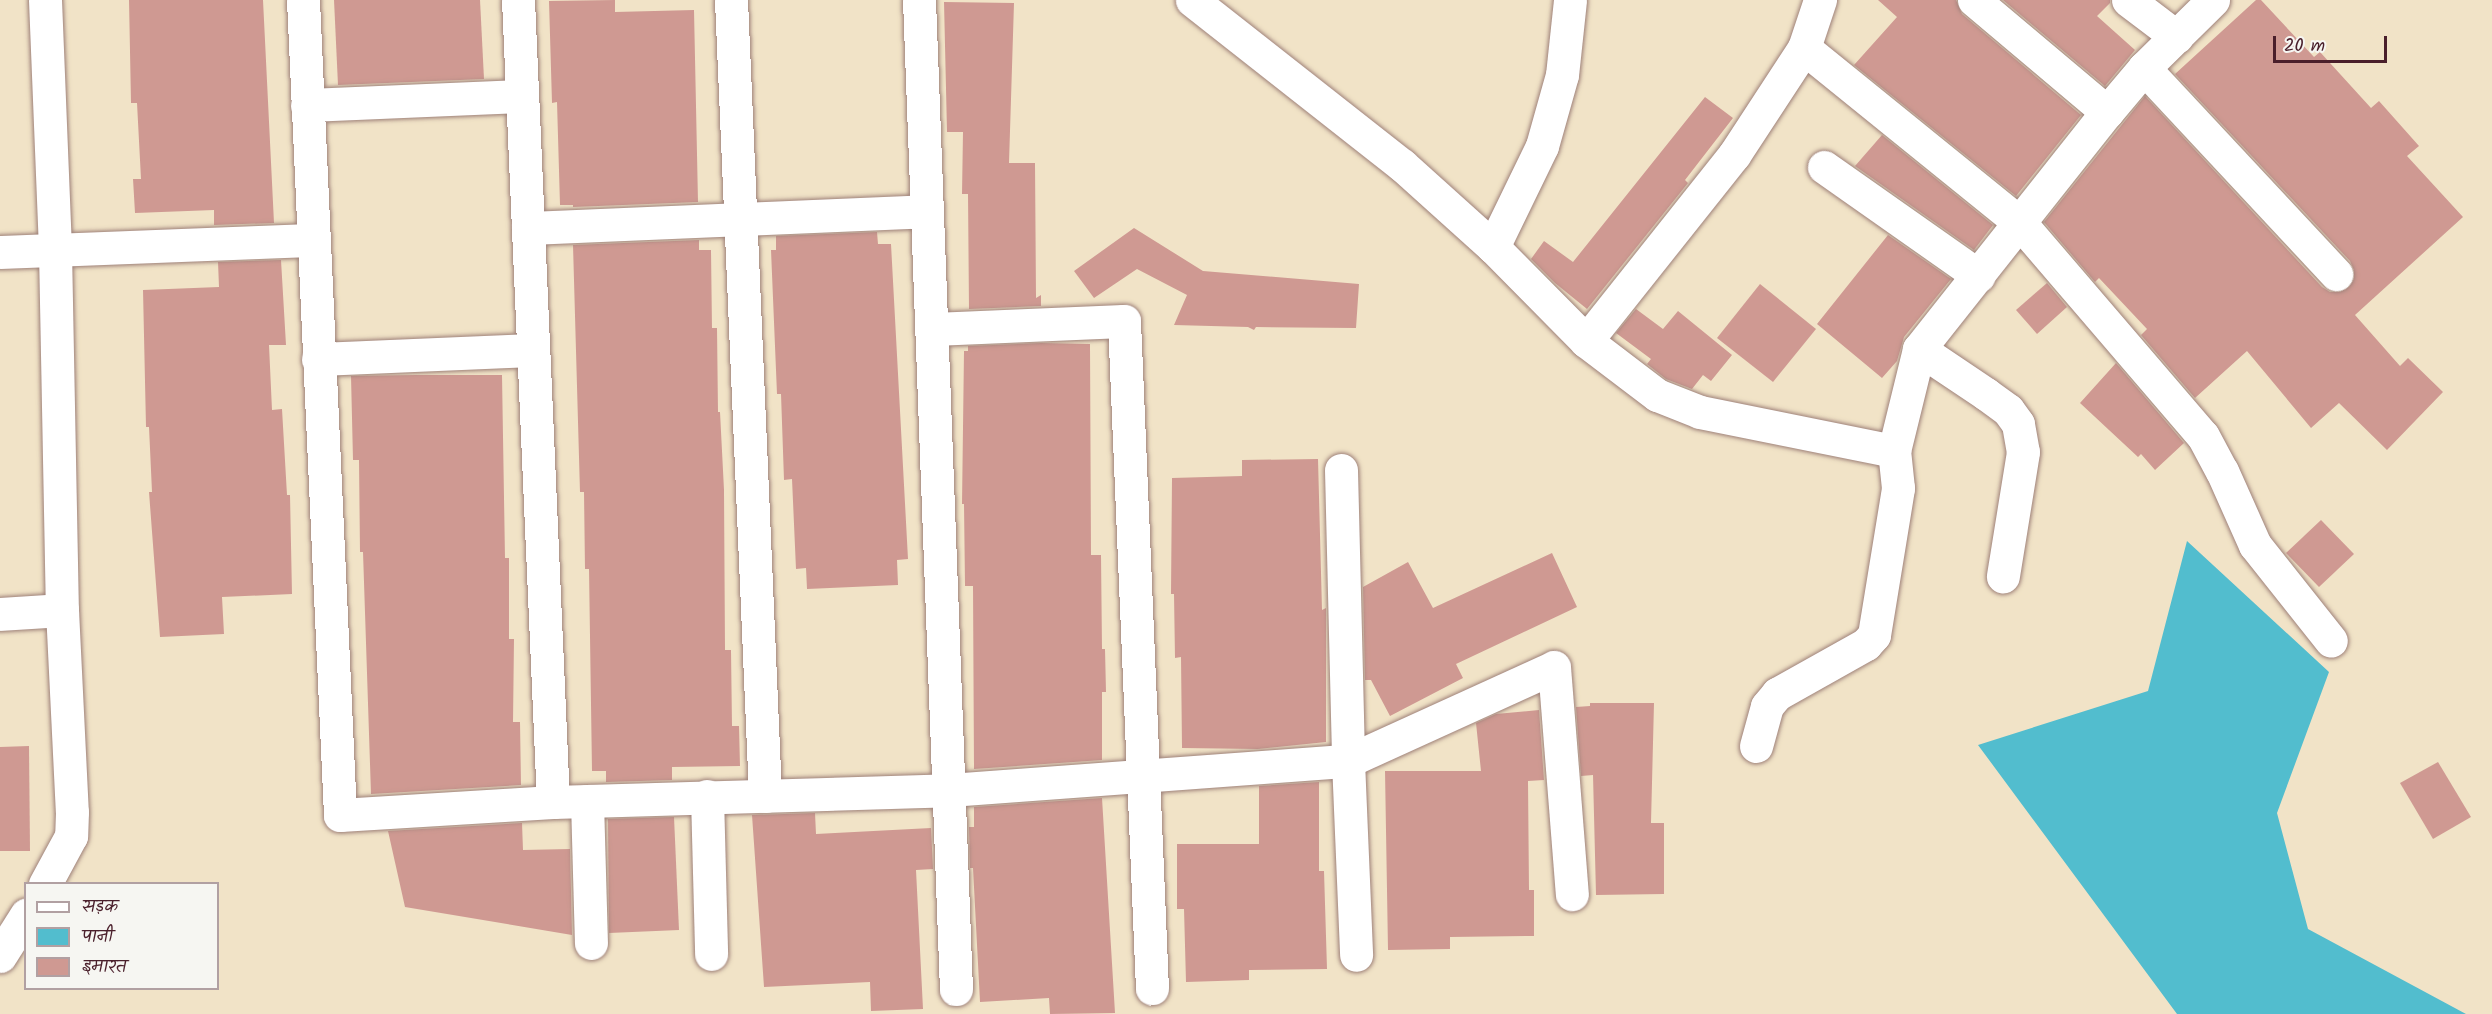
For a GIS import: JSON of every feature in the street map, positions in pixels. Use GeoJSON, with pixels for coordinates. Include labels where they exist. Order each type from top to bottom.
{"type":"FeatureCollection","features":[{"type":"Feature","properties":{"kind":"street"},"geometry":{"type":"LineString","coordinates":[[45,0],[55,250],[62,610],[71,836],[46,882]]}},
{"type":"Feature","properties":{"kind":"street"},"geometry":{"type":"LineString","coordinates":[[303,0],[340,814],[553,802],[949,790],[1348,760],[1554,667],[1572,894]]}},
{"type":"Feature","properties":{"kind":"street"},"geometry":{"type":"LineString","coordinates":[[518,0],[553,802]]}},
{"type":"Feature","properties":{"kind":"street"},"geometry":{"type":"LineString","coordinates":[[731,0],[765,796]]}},
{"type":"Feature","properties":{"kind":"street"},"geometry":{"type":"LineString","coordinates":[[919,0],[956,989]]}},
{"type":"Feature","properties":{"kind":"street"},"geometry":{"type":"LineString","coordinates":[[1192,0],[1402,165],[1493,247],[1586,341],[1658,395],[1700,412],[1894,451]]}},
{"type":"Feature","properties":{"kind":"street"},"geometry":{"type":"LineString","coordinates":[[1493,247],[1542,146],[1562,75],[1570,0]]}},
{"type":"Feature","properties":{"kind":"street"},"geometry":{"type":"LineString","coordinates":[[1586,341],[1734,155],[1804,48],[1820,0]]}},
{"type":"Feature","properties":{"kind":"street"},"geometry":{"type":"LineString","coordinates":[[1974,0],[2107,112]]}},
{"type":"Feature","properties":{"kind":"street"},"geometry":{"type":"LineString","coordinates":[[2128,0],[2177,37]]}},
{"type":"Feature","properties":{"kind":"street"},"geometry":{"type":"LineString","coordinates":[[1756,747],[1767,706],[1777,694],[1866,644],[1874,635],[1898,488],[1894,451],[1919,349],[2144,68],[2213,0]]}},
{"type":"Feature","properties":{"kind":"street"},"geometry":{"type":"LineString","coordinates":[[1804,48],[2020,224],[2203,436],[2222,471],[2255,545],[2331,641]]}},
{"type":"Feature","properties":{"kind":"street"},"geometry":{"type":"LineString","coordinates":[[2144,68],[2336,274]]}},
{"type":"Feature","properties":{"kind":"street"},"geometry":{"type":"LineString","coordinates":[[307,105],[522,96]]}},
{"type":"Feature","properties":{"kind":"street"},"geometry":{"type":"LineString","coordinates":[[1824,167],[1979,276]]}},
{"type":"Feature","properties":{"kind":"street"},"geometry":{"type":"LineString","coordinates":[[528,228],[927,211]]}},
{"type":"Feature","properties":{"kind":"street"},"geometry":{"type":"LineString","coordinates":[[0,252],[313,240]]}},
{"type":"Feature","properties":{"kind":"street"},"geometry":{"type":"LineString","coordinates":[[932,329],[1124,321],[1145,774],[1152,988]]}},
{"type":"Feature","properties":{"kind":"street"},"geometry":{"type":"LineString","coordinates":[[1919,349],[1986,393],[2008,410],[2018,424],[2023,452],[2003,576]]}},
{"type":"Feature","properties":{"kind":"street"},"geometry":{"type":"LineString","coordinates":[[318,359],[533,350]]}},
{"type":"Feature","properties":{"kind":"street"},"geometry":{"type":"LineString","coordinates":[[1341,470],[1348,760],[1356,955]]}},
{"type":"Feature","properties":{"kind":"street"},"geometry":{"type":"LineString","coordinates":[[0,614],[62,610]]}},
{"type":"Feature","properties":{"kind":"street"},"geometry":{"type":"LineString","coordinates":[[707,796],[711,954]]}},
{"type":"Feature","properties":{"kind":"street"},"geometry":{"type":"LineString","coordinates":[[587,801],[591,943]]}},
{"type":"Feature","properties":{"kind":"street"},"geometry":{"type":"LineString","coordinates":[[0,956],[24,918]]}},
{"type":"Feature","properties":{"kind":"water"},"geometry":{"type":"Polygon","coordinates":[[[2187,541],[2329,672],[2277,813],[2308,929],[2466,1014],[2177,1014],[1978,745],[2148,691],[2187,541]]]}},
{"type":"Feature","properties":{"kind":"building"},"geometry":{"type":"Polygon","coordinates":[[[129,0],[263,0],[274,223],[214,225],[214,210],[135,213],[133,179],[141,179],[137,103],[131,103],[129,0]]]}},
{"type":"Feature","properties":{"kind":"building"},"geometry":{"type":"Polygon","coordinates":[[[334,0],[480,0],[484,79],[338,85],[334,0]]]}},
{"type":"Feature","properties":{"kind":"building"},"geometry":{"type":"Polygon","coordinates":[[[615,0],[615,12],[694,10],[698,202],[573,207],[573,205],[560,205],[557,102],[552,103],[549,1],[615,0]]]}},
{"type":"Feature","properties":{"kind":"building"},"geometry":{"type":"Polygon","coordinates":[[[1878,0],[1956,0],[1962,14],[2081,115],[2016,196],[1854,65],[1897,17],[1878,0]]]}},
{"type":"Feature","properties":{"kind":"building"},"geometry":{"type":"Polygon","coordinates":[[[2003,0],[2110,0],[2110,3],[2097,16],[2135,50],[2105,86],[2003,0]]]}},
{"type":"Feature","properties":{"kind":"building"},"geometry":{"type":"Polygon","coordinates":[[[2256,0],[2261,0],[2314,57],[2320,52],[2371,108],[2379,101],[2419,146],[2407,156],[2463,217],[2355,315],[2400,366],[2408,358],[2443,392],[2387,450],[2339,403],[2311,428],[2247,351],[2195,398],[2141,335],[2147,329],[2099,278],[2095,282],[2044,222],[2145,96],[2322,287],[2330,292],[2340,292],[2349,287],[2354,279],[2354,270],[2350,261],[2175,74],[2256,0]]]}},
{"type":"Feature","properties":{"kind":"building"},"geometry":{"type":"Polygon","coordinates":[[[944,2],[1014,3],[1009,163],[1035,163],[1036,298],[1041,295],[1041,306],[969,309],[968,194],[962,194],[963,132],[947,132],[944,2]]]}},
{"type":"Feature","properties":{"kind":"building"},"geometry":{"type":"Polygon","coordinates":[[[1705,97],[1733,118],[1685,180],[1688,183],[1587,309],[1555,283],[1531,259],[1544,241],[1573,262],[1705,97]]]}},
{"type":"Feature","properties":{"kind":"building"},"geometry":{"type":"Polygon","coordinates":[[[1882,135],[1993,225],[1974,250],[1855,166],[1882,135]]]}},
{"type":"Feature","properties":{"kind":"building"},"geometry":{"type":"Polygon","coordinates":[[[1134,228],[1203,271],[1359,284],[1356,328],[1256,327],[1254,330],[1248,327],[1174,325],[1187,295],[1137,269],[1094,298],[1074,271],[1134,228]]]}},
{"type":"Feature","properties":{"kind":"building"},"geometry":{"type":"Polygon","coordinates":[[[877,232],[878,244],[891,244],[908,559],[897,560],[898,585],[807,589],[806,568],[796,569],[792,479],[784,480],[781,394],[777,394],[771,250],[776,250],[776,236],[877,232]]]}},
{"type":"Feature","properties":{"kind":"building"},"geometry":{"type":"Polygon","coordinates":[[[1888,235],[1951,279],[1904,337],[1897,361],[1882,378],[1817,324],[1888,235]]]}},
{"type":"Feature","properties":{"kind":"building"},"geometry":{"type":"Polygon","coordinates":[[[699,240],[699,250],[711,250],[712,328],[717,328],[718,412],[720,412],[724,490],[725,650],[731,650],[732,726],[739,726],[740,766],[672,767],[672,780],[606,782],[606,771],[592,771],[589,569],[585,569],[584,492],[580,492],[573,245],[699,240]]]}},
{"type":"Feature","properties":{"kind":"building"},"geometry":{"type":"Polygon","coordinates":[[[281,260],[286,345],[269,345],[272,410],[282,409],[287,495],[290,495],[292,594],[222,597],[224,634],[160,637],[149,492],[152,492],[149,427],[146,427],[143,290],[219,287],[218,262],[281,260]]]}},
{"type":"Feature","properties":{"kind":"building"},"geometry":{"type":"Polygon","coordinates":[[[2047,283],[2067,307],[2037,334],[2016,310],[2047,283]]]}},
{"type":"Feature","properties":{"kind":"building"},"geometry":{"type":"Polygon","coordinates":[[[1760,284],[1816,329],[1773,382],[1717,338],[1760,284]]]}},
{"type":"Feature","properties":{"kind":"building"},"geometry":{"type":"Polygon","coordinates":[[[1636,309],[1663,329],[1678,311],[1732,355],[1711,381],[1703,375],[1692,389],[1666,379],[1647,364],[1651,359],[1616,333],[1636,309]]]}},
{"type":"Feature","properties":{"kind":"building"},"geometry":{"type":"Polygon","coordinates":[[[1041,343],[1090,344],[1091,555],[1101,555],[1102,649],[1105,649],[1106,692],[1102,692],[1102,760],[974,769],[973,586],[965,586],[964,504],[962,504],[964,351],[968,351],[968,346],[1041,343]]]}},
{"type":"Feature","properties":{"kind":"building"},"geometry":{"type":"Polygon","coordinates":[[[2116,363],[2184,443],[2155,470],[2141,454],[2138,457],[2080,403],[2116,363]]]}},
{"type":"Feature","properties":{"kind":"building"},"geometry":{"type":"Polygon","coordinates":[[[502,375],[505,558],[509,558],[509,639],[514,639],[513,722],[520,722],[521,785],[371,794],[363,552],[360,552],[359,460],[353,460],[351,376],[502,375]]]}},
{"type":"Feature","properties":{"kind":"building"},"geometry":{"type":"Polygon","coordinates":[[[1318,459],[1322,610],[1326,608],[1326,742],[1258,749],[1182,748],[1181,657],[1175,658],[1174,594],[1171,594],[1172,478],[1242,476],[1242,460],[1318,459]]]}},
{"type":"Feature","properties":{"kind":"building"},"geometry":{"type":"Polygon","coordinates":[[[2321,520],[2354,554],[2319,587],[2286,553],[2321,520]]]}},
{"type":"Feature","properties":{"kind":"building"},"geometry":{"type":"Polygon","coordinates":[[[1552,553],[1577,607],[1456,664],[1463,678],[1390,716],[1371,680],[1365,680],[1363,587],[1408,562],[1433,608],[1552,553]]]}},
{"type":"Feature","properties":{"kind":"building"},"geometry":{"type":"Polygon","coordinates":[[[1590,703],[1654,703],[1651,823],[1664,823],[1664,894],[1596,895],[1593,775],[1581,776],[1576,707],[1590,706],[1590,703]]]}},
{"type":"Feature","properties":{"kind":"building"},"geometry":{"type":"Polygon","coordinates":[[[1539,710],[1544,780],[1528,781],[1529,890],[1534,890],[1534,936],[1450,937],[1450,949],[1388,950],[1385,771],[1481,771],[1476,723],[1496,714],[1539,710]]]}},
{"type":"Feature","properties":{"kind":"building"},"geometry":{"type":"Polygon","coordinates":[[[29,746],[30,851],[0,851],[0,747],[29,746]]]}},
{"type":"Feature","properties":{"kind":"building"},"geometry":{"type":"Polygon","coordinates":[[[2438,762],[2471,817],[2433,839],[2400,783],[2438,762]]]}},
{"type":"Feature","properties":{"kind":"building"},"geometry":{"type":"Polygon","coordinates":[[[1319,782],[1319,871],[1324,871],[1327,969],[1249,970],[1249,980],[1186,982],[1184,909],[1177,909],[1177,844],[1259,844],[1259,786],[1319,782]]]}},
{"type":"Feature","properties":{"kind":"building"},"geometry":{"type":"Polygon","coordinates":[[[1102,798],[1115,1013],[1050,1014],[1049,998],[980,1002],[973,868],[970,868],[969,827],[974,827],[974,807],[1102,798]]]}},
{"type":"Feature","properties":{"kind":"building"},"geometry":{"type":"Polygon","coordinates":[[[815,813],[816,834],[931,828],[933,869],[916,870],[923,1009],[871,1011],[870,982],[764,987],[752,815],[815,813]]]}},
{"type":"Feature","properties":{"kind":"building"},"geometry":{"type":"Polygon","coordinates":[[[674,817],[679,930],[609,933],[608,819],[674,817]]]}},
{"type":"Feature","properties":{"kind":"building"},"geometry":{"type":"Polygon","coordinates":[[[522,823],[523,850],[570,849],[572,935],[405,907],[388,831],[522,823]]]}}]}
